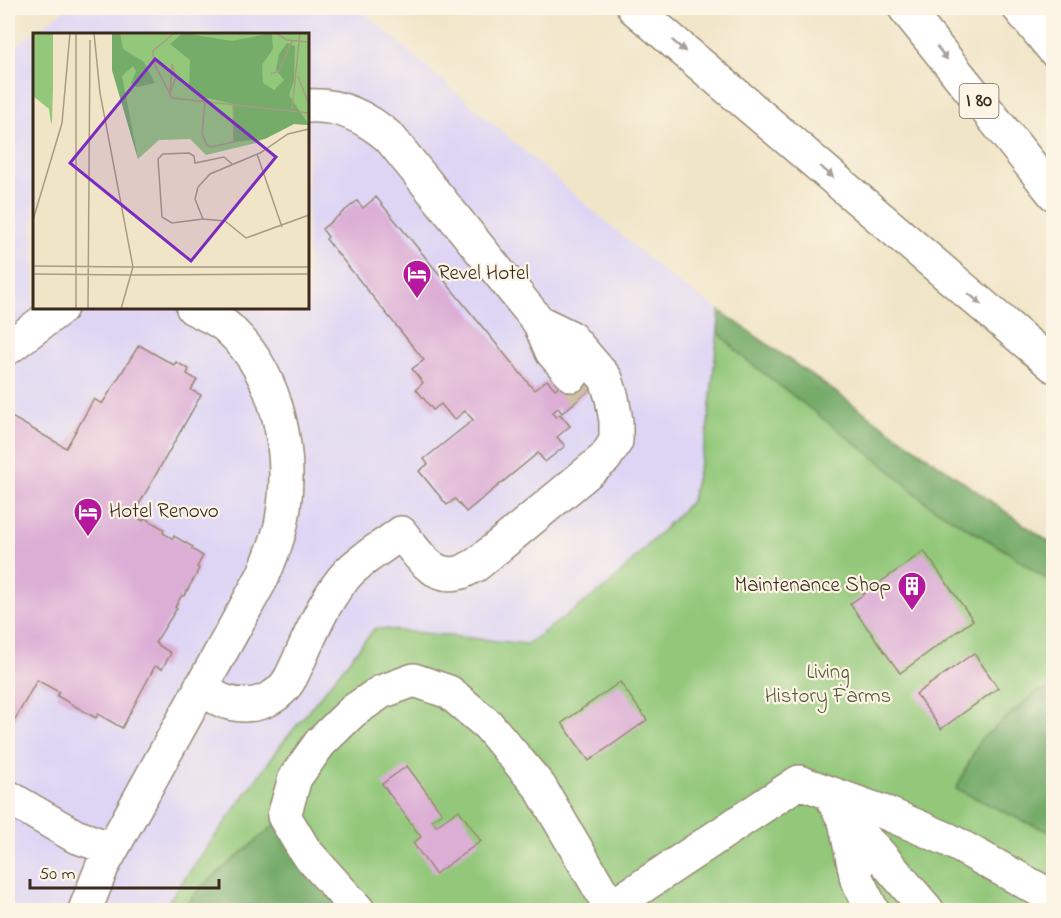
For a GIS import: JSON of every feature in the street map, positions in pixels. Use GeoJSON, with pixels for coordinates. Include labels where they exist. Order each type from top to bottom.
{"type":"FeatureCollection","features":[{"type":"Feature","properties":{"kind":"main road"},"geometry":{"type":"LineString","coordinates":[[634,8],[1053,366]]}},
{"type":"Feature","properties":{"kind":"main road","name":"I 80"},"geometry":{"type":"LineString","coordinates":[[905,8],[1053,194]]}},
{"type":"Feature","properties":{"kind":"main road"},"geometry":{"type":"LineString","coordinates":[[1019,8],[1053,50]]}},
{"type":"Feature","properties":{"kind":"main road"},"geometry":{"type":"LineString","coordinates":[[309,106],[330,107],[350,112],[376,126],[390,138],[539,322],[552,352],[601,410],[616,421]]}},
{"type":"Feature","properties":{"kind":"main road"},"geometry":{"type":"LineString","coordinates":[[8,348],[60,309]]}},
{"type":"Feature","properties":{"kind":"main road"},"geometry":{"type":"LineString","coordinates":[[85,910],[102,867],[263,576],[282,520],[285,491],[280,424],[269,387],[260,367],[227,326],[196,309]]}},
{"type":"Feature","properties":{"kind":"main road"},"geometry":{"type":"LineString","coordinates":[[200,688],[225,702],[241,704],[253,704],[274,697],[291,677],[333,592],[350,572],[374,552],[401,533],[430,568],[449,574],[463,572],[476,565],[605,458],[616,441],[616,421],[606,378],[570,337],[539,322]]}},
{"type":"Feature","properties":{"kind":"main road"},"geometry":{"type":"LineString","coordinates":[[358,910],[305,851],[284,816],[295,778],[320,743],[353,711],[381,692],[414,680],[449,692],[496,734],[540,787],[609,909],[799,782],[837,807],[927,910]]}},
{"type":"Feature","properties":{"kind":"main road"},"geometry":{"type":"LineString","coordinates":[[8,797],[75,836],[112,849]]}},
{"type":"Feature","properties":{"kind":"main road"},"geometry":{"type":"LineString","coordinates":[[837,807],[886,813],[949,840],[1053,898]]}},
{"type":"Feature","properties":{"kind":"main road"},"geometry":{"type":"LineString","coordinates":[[837,807],[856,880],[872,910]]}},
{"type":"Feature","properties":{"kind":"shaded area"},"geometry":{"type":"Polygon","coordinates":[[[67,8],[359,8],[665,273],[720,311],[707,434],[691,501],[610,584],[527,644],[375,628],[281,745],[162,910],[8,910],[8,51],[67,8]]]}},
{"type":"Feature","properties":{"kind":"green space","name":"Living History Farms"},"geometry":{"type":"Polygon","coordinates":[[[720,311],[1053,545],[1053,910],[162,910],[281,745],[375,628],[527,644],[610,584],[691,501],[707,434],[720,311]]]}},
{"type":"Feature","properties":{"kind":"green space"},"geometry":{"type":"Polygon","coordinates":[[[720,311],[1053,545],[1053,584],[1006,551],[930,506],[880,462],[745,359],[718,332],[720,311]]]}},
{"type":"Feature","properties":{"kind":"green space"},"geometry":{"type":"Polygon","coordinates":[[[1054,690],[1053,833],[956,789],[980,740],[1038,691],[1054,690]]]}},
{"type":"Feature","properties":{"kind":"green space"},"geometry":{"type":"Polygon","coordinates":[[[284,817],[358,910],[182,910],[201,887],[284,817]]]}},
{"type":"Feature","properties":{"kind":"green space"},"geometry":{"type":"Polygon","coordinates":[[[665,908],[749,908],[752,910],[662,910],[665,908]]]}},
{"type":"Feature","properties":{"kind":"building","name":"Revel Hotel"},"geometry":{"type":"Polygon","coordinates":[[[376,197],[534,390],[547,380],[555,389],[584,365],[598,383],[562,413],[558,408],[552,413],[556,417],[560,414],[570,426],[557,437],[565,446],[545,462],[538,453],[466,512],[455,499],[447,505],[419,471],[428,464],[424,459],[473,420],[465,411],[454,420],[441,404],[433,410],[416,389],[423,383],[412,369],[424,360],[326,239],[328,237],[322,229],[357,201],[363,208],[376,197]]]}},
{"type":"Feature","properties":{"kind":"building","name":"Hotel Renovo"},"geometry":{"type":"Polygon","coordinates":[[[139,345],[174,365],[176,362],[189,369],[187,374],[197,380],[191,390],[201,395],[133,515],[143,521],[145,518],[164,529],[163,533],[173,539],[174,536],[203,556],[197,567],[199,568],[196,575],[155,643],[171,653],[162,669],[155,666],[122,728],[98,714],[96,718],[57,696],[59,692],[37,680],[13,723],[8,720],[8,552],[12,545],[8,542],[8,415],[66,448],[94,399],[102,404],[139,345]]]}},
{"type":"Feature","properties":{"kind":"building","name":"Maintenance Shop"},"geometry":{"type":"Polygon","coordinates":[[[924,551],[973,620],[900,673],[850,604],[924,551]]]}},
{"type":"Feature","properties":{"kind":"building"},"geometry":{"type":"Polygon","coordinates":[[[974,653],[998,688],[941,729],[916,694],[974,653]]]}},
{"type":"Feature","properties":{"kind":"building"},"geometry":{"type":"Polygon","coordinates":[[[620,682],[647,720],[589,761],[562,723],[620,682]]]}},
{"type":"Feature","properties":{"kind":"building"},"geometry":{"type":"Polygon","coordinates":[[[407,766],[442,813],[432,820],[436,826],[459,810],[481,841],[435,874],[413,843],[421,837],[382,784],[407,766]]]}},
{"type":"Feature","properties":{"kind":"tunnel"},"geometry":{"type":"LineString","coordinates":[[572,375],[586,393]]}},
{"type":"Feature","properties":{"kind":"place","name":"Revel Hotel"},"geometry":{"type":"Point","coordinates":[417,300]}},
{"type":"Feature","properties":{"kind":"place","name":"Hotel Renovo"},"geometry":{"type":"Point","coordinates":[88,538]}},
{"type":"Feature","properties":{"kind":"place","name":"Maintenance Shop"},"geometry":{"type":"Point","coordinates":[912,612]}}]}
